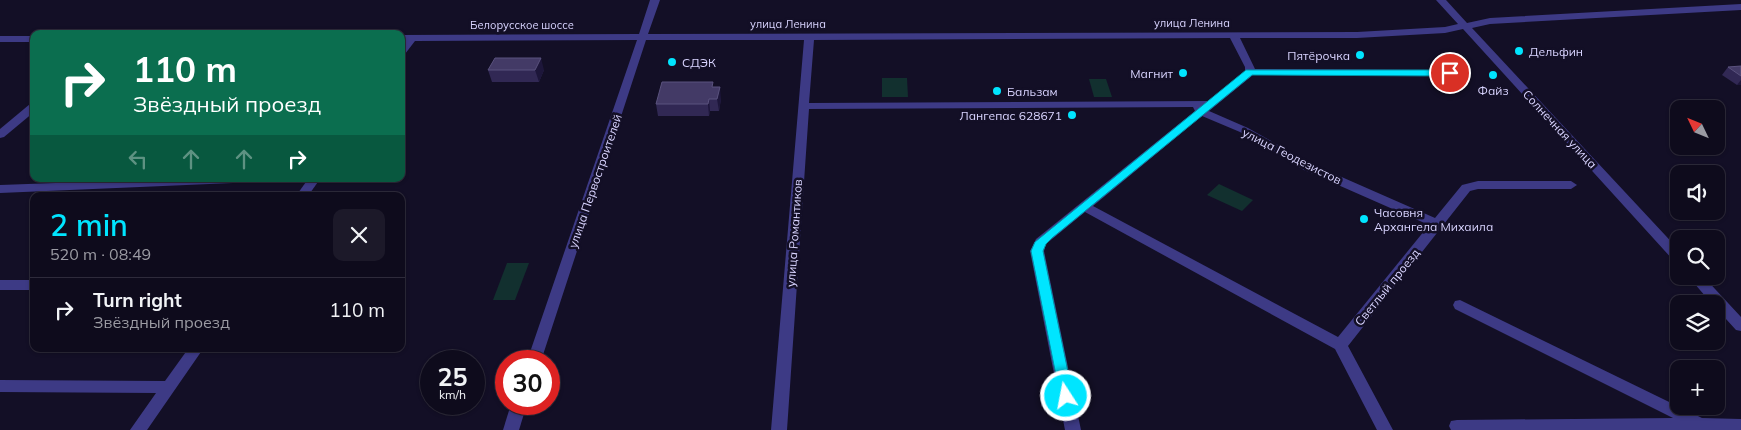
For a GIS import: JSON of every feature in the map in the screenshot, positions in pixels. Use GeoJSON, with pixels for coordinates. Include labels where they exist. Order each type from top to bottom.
{"type":"FeatureCollection","features":[{"type":"Feature","properties":{"kind":"street","name":"улица Первостроителей"},"geometry":{"type":"LineString","coordinates":[[538,350],[655,0]]}},
{"type":"Feature","properties":{"kind":"street","name":"Солнечная улица"},"geometry":{"type":"LineString","coordinates":[[1441,0],[1670,248]]}},
{"type":"Feature","properties":{"kind":"street","name":"улица Ленина"},"geometry":{"type":"LineString","coordinates":[[643,37],[1400,33],[1445,30],[1496,21],[1741,7]]}},
{"type":"Feature","properties":{"kind":"street"},"geometry":{"type":"LineString","coordinates":[[1234,35],[1250,67],[1250,72]]}},
{"type":"Feature","properties":{"kind":"street","name":"улица Романтиков"},"geometry":{"type":"LineString","coordinates":[[779,430],[809,36]]}},
{"type":"Feature","properties":{"kind":"street","name":"Белорусское шоссе"},"geometry":{"type":"LineString","coordinates":[[406,38],[643,37]]}},
{"type":"Feature","properties":{"kind":"street"},"geometry":{"type":"LineString","coordinates":[[0,39],[30,39]]}},
{"type":"Feature","properties":{"kind":"street"},"geometry":{"type":"LineString","coordinates":[[1073,430],[1037,251],[1040,242],[1203,107],[1250,72],[1450,73]]}},
{"type":"Feature","properties":{"kind":"street"},"geometry":{"type":"LineString","coordinates":[[804,106],[1203,107]]}},
{"type":"Feature","properties":{"kind":"street","name":"улица Геодезистов"},"geometry":{"type":"LineString","coordinates":[[1203,107],[1308,167],[1438,224]]}},
{"type":"Feature","properties":{"kind":"street"},"geometry":{"type":"LineString","coordinates":[[0,135],[30,109]]}},
{"type":"Feature","properties":{"kind":"street"},"geometry":{"type":"LineString","coordinates":[[0,189],[172,182]]}},
{"type":"Feature","properties":{"kind":"street","name":"Светлый проезд"},"geometry":{"type":"LineString","coordinates":[[1340,345],[1466,188],[1471,186],[1571,185]]}},
{"type":"Feature","properties":{"kind":"street"},"geometry":{"type":"LineString","coordinates":[[1083,206],[1340,345],[1386,430]]}},
{"type":"Feature","properties":{"kind":"street"},"geometry":{"type":"LineString","coordinates":[[0,285],[30,285]]}},
{"type":"Feature","properties":{"kind":"street"},"geometry":{"type":"LineString","coordinates":[[1703,285],[1741,326]]}},
{"type":"Feature","properties":{"kind":"street"},"geometry":{"type":"LineString","coordinates":[[1460,304],[1700,424]]}},
{"type":"Feature","properties":{"kind":"street"},"geometry":{"type":"LineString","coordinates":[[138,430],[194,352]]}},
{"type":"Feature","properties":{"kind":"street"},"geometry":{"type":"LineString","coordinates":[[0,386],[169,387]]}},
{"type":"Feature","properties":{"kind":"street"},"geometry":{"type":"LineString","coordinates":[[511,430],[516,415]]}},
{"type":"Feature","properties":{"kind":"street"},"geometry":{"type":"LineString","coordinates":[[1457,426],[1741,424]]}},
{"type":"Feature","properties":{"kind":"green space"},"geometry":{"type":"Polygon","coordinates":[[[882,78],[907,78],[908,97],[882,97],[882,78]]]}},
{"type":"Feature","properties":{"kind":"green space"},"geometry":{"type":"Polygon","coordinates":[[[1089,79],[1106,79],[1112,97],[1094,97],[1089,79]]]}},
{"type":"Feature","properties":{"kind":"green space"},"geometry":{"type":"Polygon","coordinates":[[[1219,184],[1253,200],[1242,211],[1207,195],[1219,184]]]}},
{"type":"Feature","properties":{"kind":"green space"},"geometry":{"type":"Polygon","coordinates":[[[507,263],[529,263],[515,300],[493,300],[507,263]]]}},
{"type":"Feature","properties":{"kind":"building"},"geometry":{"type":"Polygon","coordinates":[[[495,58],[541,58],[535,70],[488,70],[495,58]]]}},
{"type":"Feature","properties":{"kind":"building"},"geometry":{"type":"Polygon","coordinates":[[[1741,66],[1741,76],[1728,67],[1741,66]]]}},
{"type":"Feature","properties":{"kind":"building"},"geometry":{"type":"Polygon","coordinates":[[[662,82],[713,82],[712,87],[720,87],[717,99],[709,99],[708,104],[656,104],[662,82]]]}},
{"type":"Feature","properties":{"kind":"place","name":"Дельфин"},"geometry":{"type":"Point","coordinates":[1519,51]}},
{"type":"Feature","properties":{"kind":"place","name":"Пятёрочка"},"geometry":{"type":"Point","coordinates":[1360,55]}},
{"type":"Feature","properties":{"kind":"place","name":"СДЭК"},"geometry":{"type":"Point","coordinates":[672,62]}},
{"type":"Feature","properties":{"kind":"place","name":"Магнит"},"geometry":{"type":"Point","coordinates":[1183,73]}},
{"type":"Feature","properties":{"kind":"place","name":"Файз"},"geometry":{"type":"Point","coordinates":[1493,75]}},
{"type":"Feature","properties":{"kind":"place","name":"Бальзам"},"geometry":{"type":"Point","coordinates":[997,91]}},
{"type":"Feature","properties":{"kind":"place","name":"Лангепас 628671"},"geometry":{"type":"Point","coordinates":[1072,115]}},
{"type":"Feature","properties":{"kind":"place","name":"Часовня Архангела Михаила"},"geometry":{"type":"Point","coordinates":[1364,219]}},
{"type":"Feature","properties":{"kind":"route"},"geometry":{"type":"LineString","coordinates":[[1066,396],[1037,251],[1040,242],[1048,235],[1250,72],[1450,73]]}}]}
